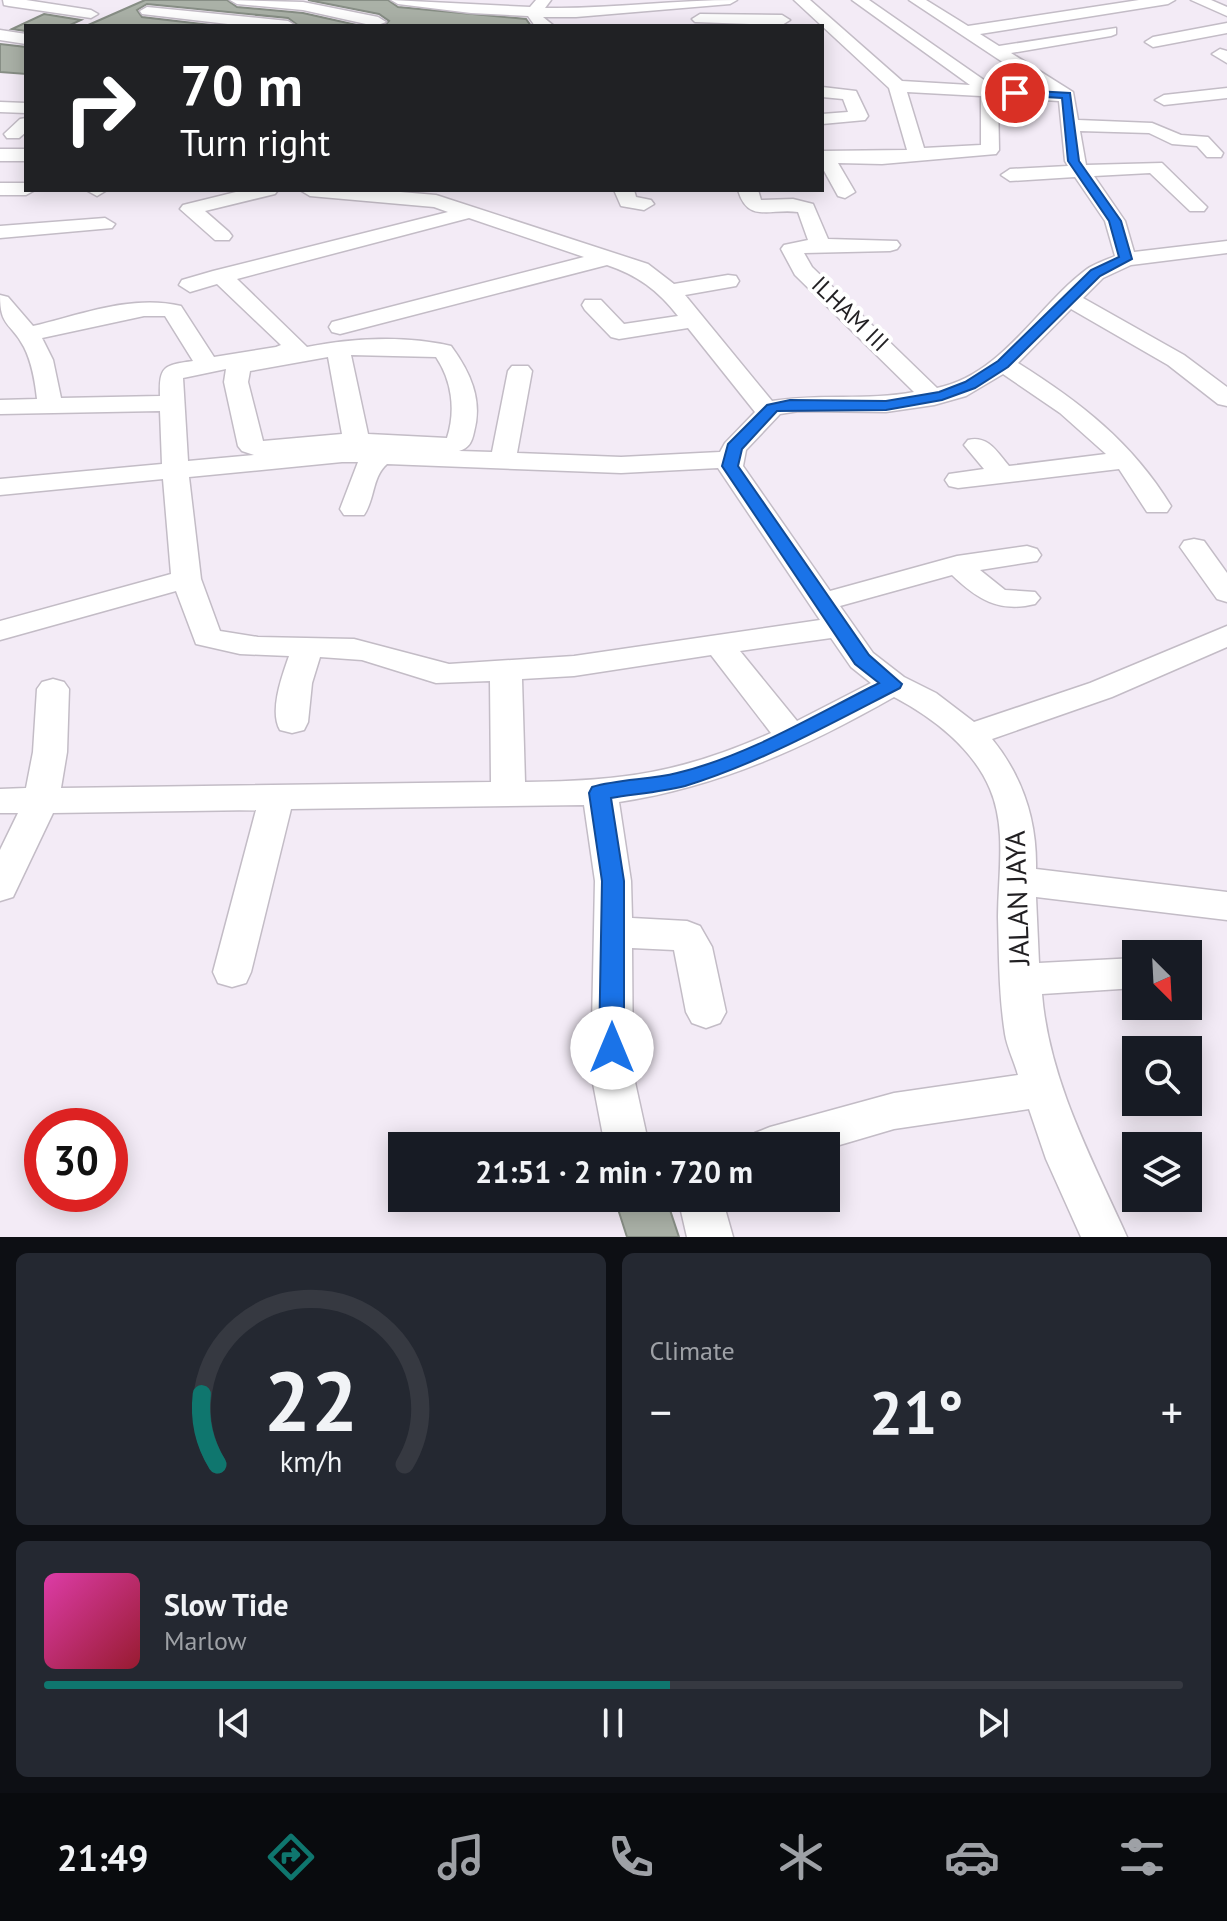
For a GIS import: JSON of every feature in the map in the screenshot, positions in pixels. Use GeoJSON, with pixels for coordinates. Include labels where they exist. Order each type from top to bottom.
{"type":"FeatureCollection","features":[{"type":"Feature","properties":{"kind":"street"},"geometry":{"type":"LineString","coordinates":[[237,0],[307,3],[378,22]]}},
{"type":"Feature","properties":{"kind":"street"},"geometry":{"type":"LineString","coordinates":[[398,0],[457,8],[539,6],[576,13],[696,13],[782,20]]}},
{"type":"Feature","properties":{"kind":"street"},"geometry":{"type":"LineString","coordinates":[[639,21],[696,13],[730,0]]}},
{"type":"Feature","properties":{"kind":"street"},"geometry":{"type":"LineString","coordinates":[[801,0],[851,29],[897,86],[917,154]]}},
{"type":"Feature","properties":{"kind":"street"},"geometry":{"type":"LineString","coordinates":[[859,0],[989,91]]}},
{"type":"Feature","properties":{"kind":"street"},"geometry":{"type":"LineString","coordinates":[[968,31],[1168,0]]}},
{"type":"Feature","properties":{"kind":"street"},"geometry":{"type":"LineString","coordinates":[[1198,0],[1227,12]]}},
{"type":"Feature","properties":{"kind":"street"},"geometry":{"type":"LineString","coordinates":[[923,1],[1067,96],[1074,161],[1115,221],[1126,259]]}},
{"type":"Feature","properties":{"kind":"street"},"geometry":{"type":"LineString","coordinates":[[7,3],[91,14]]}},
{"type":"Feature","properties":{"kind":"street"},"geometry":{"type":"LineString","coordinates":[[282,24],[307,3]]}},
{"type":"Feature","properties":{"kind":"street"},"geometry":{"type":"LineString","coordinates":[[752,3],[759,20]]}},
{"type":"Feature","properties":{"kind":"street"},"geometry":{"type":"LineString","coordinates":[[539,6],[536,20],[543,24]]}},
{"type":"Feature","properties":{"kind":"street"},"geometry":{"type":"LineString","coordinates":[[147,11],[271,24]]}},
{"type":"Feature","properties":{"kind":"street"},"geometry":{"type":"LineString","coordinates":[[851,29],[950,19]]}},
{"type":"Feature","properties":{"kind":"street"},"geometry":{"type":"LineString","coordinates":[[35,21],[57,24]]}},
{"type":"Feature","properties":{"kind":"street"},"geometry":{"type":"LineString","coordinates":[[1153,42],[1227,28]]}},
{"type":"Feature","properties":{"kind":"street"},"geometry":{"type":"LineString","coordinates":[[998,51],[1111,31]]}},
{"type":"Feature","properties":{"kind":"street"},"geometry":{"type":"LineString","coordinates":[[0,35],[24,41]]}},
{"type":"Feature","properties":{"kind":"street"},"geometry":{"type":"LineString","coordinates":[[897,86],[1067,96]]}},
{"type":"Feature","properties":{"kind":"street"},"geometry":{"type":"LineString","coordinates":[[824,157],[882,158],[990,150],[989,91]]}},
{"type":"Feature","properties":{"kind":"street"},"geometry":{"type":"LineString","coordinates":[[824,92],[850,95],[859,118],[824,119]]}},
{"type":"Feature","properties":{"kind":"street"},"geometry":{"type":"LineString","coordinates":[[1164,100],[1227,93]]}},
{"type":"Feature","properties":{"kind":"street"},"geometry":{"type":"LineString","coordinates":[[0,107],[24,108]]}},
{"type":"Feature","properties":{"kind":"street"},"geometry":{"type":"LineString","coordinates":[[1072,125],[1152,128],[1178,140],[1202,141],[1220,153]]}},
{"type":"Feature","properties":{"kind":"street"},"geometry":{"type":"LineString","coordinates":[[1122,128],[1131,151],[1155,167],[1197,207]]}},
{"type":"Feature","properties":{"kind":"street"},"geometry":{"type":"LineString","coordinates":[[1131,151],[1220,153]]}},
{"type":"Feature","properties":{"kind":"street"},"geometry":{"type":"LineString","coordinates":[[0,155],[24,155]]}},
{"type":"Feature","properties":{"kind":"street"},"geometry":{"type":"LineString","coordinates":[[824,157],[845,192]]}},
{"type":"Feature","properties":{"kind":"street"},"geometry":{"type":"LineString","coordinates":[[1010,175],[1155,167]]}},
{"type":"Feature","properties":{"kind":"street"},"geometry":{"type":"LineString","coordinates":[[0,189],[24,189]]}},
{"type":"Feature","properties":{"kind":"street"},"geometry":{"type":"LineString","coordinates":[[222,236],[190,209],[260,192]]}},
{"type":"Feature","properties":{"kind":"street"},"geometry":{"type":"LineString","coordinates":[[325,192],[364,197],[427,196],[474,201],[640,269],[670,291],[767,411]]}},
{"type":"Feature","properties":{"kind":"street"},"geometry":{"type":"LineString","coordinates":[[625,192],[628,202],[644,204]]}},
{"type":"Feature","properties":{"kind":"street","name":"ILHAM III"},"geometry":{"type":"LineString","coordinates":[[749,192],[752,204],[756,206],[793,205],[806,208],[820,245]]}},
{"type":"Feature","properties":{"kind":"street"},"geometry":{"type":"LineString","coordinates":[[190,285],[474,201]]}},
{"type":"Feature","properties":{"kind":"street"},"geometry":{"type":"LineString","coordinates":[[0,232],[105,224]]}},
{"type":"Feature","properties":{"kind":"street","name":"ILHAM III"},"geometry":{"type":"LineString","coordinates":[[890,245],[820,245],[791,249],[803,270],[934,398]]}},
{"type":"Feature","properties":{"kind":"street"},"geometry":{"type":"LineString","coordinates":[[611,258],[506,282],[239,366],[236,382],[247,441],[254,448],[365,450],[503,461],[621,465],[731,459],[734,448],[767,411],[790,405],[886,405],[934,398],[970,385],[1003,364],[1095,273],[1126,259],[1227,247]]}},
{"type":"Feature","properties":{"kind":"street"},"geometry":{"type":"LineString","coordinates":[[221,276],[296,347],[281,353],[173,372],[170,380],[186,579],[207,637],[232,642],[354,649],[431,673],[506,672],[574,666],[839,627]]}},
{"type":"Feature","properties":{"kind":"street"},"geometry":{"type":"LineString","coordinates":[[670,291],[728,281]]}},
{"type":"Feature","properties":{"kind":"street"},"geometry":{"type":"LineString","coordinates":[[1069,299],[1176,360],[1227,399]]}},
{"type":"Feature","properties":{"kind":"street"},"geometry":{"type":"LineString","coordinates":[[0,302],[29,334],[46,367],[50,407]]}},
{"type":"Feature","properties":{"kind":"street"},"geometry":{"type":"LineString","coordinates":[[593,305],[619,332],[694,320]]}},
{"type":"Feature","properties":{"kind":"street"},"geometry":{"type":"LineString","coordinates":[[29,334],[138,309],[163,308],[173,311],[207,365]]}},
{"type":"Feature","properties":{"kind":"street"},"geometry":{"type":"LineString","coordinates":[[0,487],[365,450],[454,445],[460,440],[466,401],[447,355],[438,349],[339,337]]}},
{"type":"Feature","properties":{"kind":"street"},"geometry":{"type":"LineString","coordinates":[[339,337],[367,468],[354,509]]}},
{"type":"Feature","properties":{"kind":"street"},"geometry":{"type":"LineString","coordinates":[[1003,364],[1092,424],[1145,484],[1157,506]]}},
{"type":"Feature","properties":{"kind":"street"},"geometry":{"type":"LineString","coordinates":[[503,461],[520,371]]}},
{"type":"Feature","properties":{"kind":"street"},"geometry":{"type":"LineString","coordinates":[[0,407],[171,403]]}},
{"type":"Feature","properties":{"kind":"street"},"geometry":{"type":"LineString","coordinates":[[977,445],[1002,474]]}},
{"type":"Feature","properties":{"kind":"street","name":"JALAN JAYA"},"geometry":{"type":"LineString","coordinates":[[731,459],[730,466],[862,660],[893,684],[925,700],[970,735],[992,762],[1008,791],[1019,848],[1020,980],[1025,1035],[1068,1159],[1104,1237]]}},
{"type":"Feature","properties":{"kind":"street"},"geometry":{"type":"LineString","coordinates":[[958,480],[1125,460]]}},
{"type":"Feature","properties":{"kind":"street"},"geometry":{"type":"LineString","coordinates":[[1194,547],[1227,593]]}},
{"type":"Feature","properties":{"kind":"street"},"geometry":{"type":"LineString","coordinates":[[821,602],[957,565],[1027,555]]}},
{"type":"Feature","properties":{"kind":"street"},"geometry":{"type":"LineString","coordinates":[[957,565],[998,599],[1012,601],[1025,598]]}},
{"type":"Feature","properties":{"kind":"street"},"geometry":{"type":"LineString","coordinates":[[0,631],[186,579]]}},
{"type":"Feature","properties":{"kind":"street"},"geometry":{"type":"LineString","coordinates":[[970,735],[1101,690],[1227,636]]}},
{"type":"Feature","properties":{"kind":"street"},"geometry":{"type":"LineString","coordinates":[[719,645],[791,736]]}},
{"type":"Feature","properties":{"kind":"street"},"geometry":{"type":"LineString","coordinates":[[292,722],[296,683],[308,646]]}},
{"type":"Feature","properties":{"kind":"street"},"geometry":{"type":"LineString","coordinates":[[506,672],[508,795]]}},
{"type":"Feature","properties":{"kind":"street"},"geometry":{"type":"LineString","coordinates":[[0,801],[600,793],[680,780],[791,736],[893,684]]}},
{"type":"Feature","properties":{"kind":"street"},"geometry":{"type":"LineString","coordinates":[[0,887],[41,802],[50,752],[53,689]]}},
{"type":"Feature","properties":{"kind":"street"},"geometry":{"type":"LineString","coordinates":[[600,793],[613,881],[612,1073],[624,1132]]}},
{"type":"Feature","properties":{"kind":"street"},"geometry":{"type":"LineString","coordinates":[[232,972],[276,799]]}},
{"type":"Feature","properties":{"kind":"street"},"geometry":{"type":"LineString","coordinates":[[1018,881],[1227,906]]}},
{"type":"Feature","properties":{"kind":"street"},"geometry":{"type":"LineString","coordinates":[[613,932],[687,936],[693,947],[706,1012]]}},
{"type":"Feature","properties":{"kind":"street"},"geometry":{"type":"LineString","coordinates":[[1020,980],[1122,974]]}},
{"type":"Feature","properties":{"kind":"street"},"geometry":{"type":"LineString","coordinates":[[820,1132],[894,1111],[1042,1089]]}},
{"type":"Feature","properties":{"kind":"street"},"geometry":{"type":"LineString","coordinates":[[704,1212],[710,1237]]}},
{"type":"Feature","properties":{"kind":"building"},"geometry":{"type":"Polygon","coordinates":[[[145,0],[227,0],[237,7],[303,13],[352,24],[296,24],[288,18],[147,4],[137,10],[142,17],[202,24],[91,24],[145,0]]]}},
{"type":"Feature","properties":{"kind":"building"},"geometry":{"type":"Polygon","coordinates":[[[308,0],[388,0],[398,7],[526,19],[530,24],[386,24],[389,21],[379,14],[308,0]]]}},
{"type":"Feature","properties":{"kind":"building"},"geometry":{"type":"Polygon","coordinates":[[[44,14],[81,20],[72,24],[24,24],[24,31],[12,29],[44,14]]]}},
{"type":"Feature","properties":{"kind":"building"},"geometry":{"type":"Polygon","coordinates":[[[0,44],[24,47],[24,74],[0,72],[0,44]]]}},
{"type":"Feature","properties":{"kind":"building"},"geometry":{"type":"Polygon","coordinates":[[[619,1212],[671,1212],[679,1237],[627,1237],[619,1212]]]}},
{"type":"Feature","properties":{"kind":"route"},"geometry":{"type":"LineString","coordinates":[[612,1048],[613,881],[600,793],[680,780],[723,765],[791,736],[893,684],[862,660],[793,562],[730,466],[734,448],[772,408],[790,405],[886,405],[942,396],[970,385],[1003,364],[1095,273],[1126,259],[1115,221],[1074,161],[1067,96],[1015,93]]}}]}
